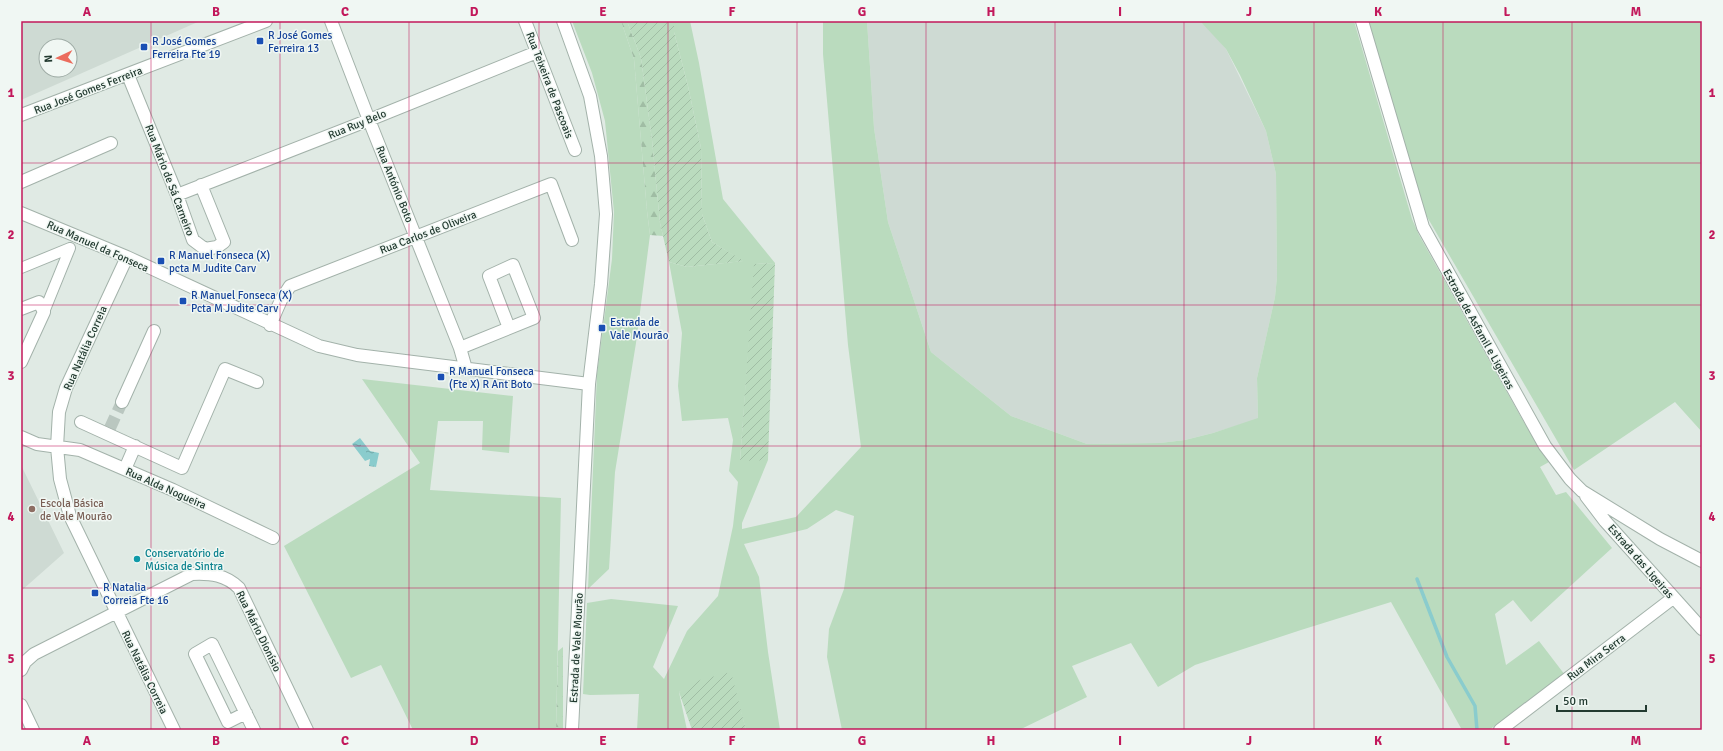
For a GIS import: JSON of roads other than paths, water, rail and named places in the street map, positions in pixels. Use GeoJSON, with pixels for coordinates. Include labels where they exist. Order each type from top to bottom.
{"type":"FeatureCollection","features":[{"type":"Feature","properties":{"kind":"street","name":"Rua José Gomes Ferreira"},"geometry":{"type":"LineString","coordinates":[[21,115],[266,21]]}},
{"type":"Feature","properties":{"kind":"street","name":"Rua António Boto"},"geometry":{"type":"LineString","coordinates":[[331,21],[460,348],[466,369]]}},
{"type":"Feature","properties":{"kind":"street","name":"Rua Teixeira de Pascoais"},"geometry":{"type":"LineString","coordinates":[[525,21],[575,150]]}},
{"type":"Feature","properties":{"kind":"street","name":"Estrada de Vale Mourão"},"geometry":{"type":"LineString","coordinates":[[563,21],[590,96],[601,156],[606,202],[601,284],[589,384],[572,730]]}},
{"type":"Feature","properties":{"kind":"street","name":"Estrada de Asfamil e Ligeiras"},"geometry":{"type":"LineString","coordinates":[[1362,21],[1423,227],[1545,446],[1570,479],[1582,491],[1660,539],[1702,561]]}},
{"type":"Feature","properties":{"kind":"street","name":"Rua Ruy Belo"},"geometry":{"type":"LineString","coordinates":[[177,195],[537,52]]}},
{"type":"Feature","properties":{"kind":"street","name":"Rua Mário de Sá Carneiro"},"geometry":{"type":"LineString","coordinates":[[128,75],[177,195],[193,240],[205,249],[216,247],[224,242],[201,185]]}},
{"type":"Feature","properties":{"kind":"street"},"geometry":{"type":"LineString","coordinates":[[21,182],[111,143]]}},
{"type":"Feature","properties":{"kind":"street","name":"Rua Carlos de Oliveira"},"geometry":{"type":"LineString","coordinates":[[270,325],[281,300],[290,286],[551,184],[572,240]]}},
{"type":"Feature","properties":{"kind":"street","name":"Rua Manuel da Fonseca"},"geometry":{"type":"LineString","coordinates":[[21,212],[127,257],[270,325],[319,346],[357,355],[589,384]]}},
{"type":"Feature","properties":{"kind":"street"},"geometry":{"type":"LineString","coordinates":[[21,268],[70,248],[44,312],[21,362]]}},
{"type":"Feature","properties":{"kind":"street","name":"Rua Natália Correia"},"geometry":{"type":"LineString","coordinates":[[127,257],[66,388],[59,412],[57,447],[60,484],[70,516],[174,730]]}},
{"type":"Feature","properties":{"kind":"street"},"geometry":{"type":"LineString","coordinates":[[460,348],[534,318],[513,265],[488,276],[509,328]]}},
{"type":"Feature","properties":{"kind":"street"},"geometry":{"type":"LineString","coordinates":[[21,309],[39,302],[44,312]]}},
{"type":"Feature","properties":{"kind":"street"},"geometry":{"type":"LineString","coordinates":[[122,402],[154,331]]}},
{"type":"Feature","properties":{"kind":"street"},"geometry":{"type":"LineString","coordinates":[[81,422],[108,431],[134,446],[182,468],[225,369],[257,382]]}},
{"type":"Feature","properties":{"kind":"street","name":"Rua Alda Nogueira"},"geometry":{"type":"LineString","coordinates":[[21,437],[37,444],[80,450],[173,490],[273,538]]}},
{"type":"Feature","properties":{"kind":"street"},"geometry":{"type":"LineString","coordinates":[[125,469],[134,446]]}},
{"type":"Feature","properties":{"kind":"street","name":"Estrada das Ligeiras"},"geometry":{"type":"LineString","coordinates":[[1582,491],[1605,521],[1702,629]]}},
{"type":"Feature","properties":{"kind":"street","name":"Rua Mário Dionísio"},"geometry":{"type":"LineString","coordinates":[[21,670],[25,662],[34,654],[192,574],[212,574],[228,579],[239,588],[307,730]]}},
{"type":"Feature","properties":{"kind":"street","name":"Rua Mira Serra"},"geometry":{"type":"LineString","coordinates":[[1500,730],[1673,598]]}},
{"type":"Feature","properties":{"kind":"street"},"geometry":{"type":"LineString","coordinates":[[246,714],[228,722],[195,654],[212,644],[254,730]]}},
{"type":"Feature","properties":{"kind":"street"},"geometry":{"type":"LineString","coordinates":[[21,705],[33,730]]}},
{"type":"Feature","properties":{"kind":"water"},"geometry":{"type":"Polygon","coordinates":[[[360,438],[370,451],[379,453],[376,467],[369,466],[370,459],[365,461],[352,444],[360,438]]]}},
{"type":"Feature","properties":{"kind":"waterway"},"geometry":{"type":"LineString","coordinates":[[1417,579],[1447,657],[1475,706],[1477,730]]}},
{"type":"Feature","properties":{"kind":"tunnel"},"geometry":{"type":"LineString","coordinates":[[110,428],[122,402]]}},
{"type":"Feature","properties":{"kind":"place","name":"R José Gomes Ferreira 13"},"geometry":{"type":"Point","coordinates":[260,41]}},
{"type":"Feature","properties":{"kind":"place","name":"R José Gomes Ferreira Fte 19"},"geometry":{"type":"Point","coordinates":[144,47]}},
{"type":"Feature","properties":{"kind":"place","name":"R Manuel Fonseca (X) pcta M Judite Carv"},"geometry":{"type":"Point","coordinates":[161,261]}},
{"type":"Feature","properties":{"kind":"place","name":"R Manuel Fonseca (X) Pcta M Judite Carv"},"geometry":{"type":"Point","coordinates":[183,301]}},
{"type":"Feature","properties":{"kind":"place","name":"Estrada de Vale Mourão"},"geometry":{"type":"Point","coordinates":[602,328]}},
{"type":"Feature","properties":{"kind":"place","name":"R Manuel Fonseca (Fte X) R Ant Boto"},"geometry":{"type":"Point","coordinates":[441,377]}},
{"type":"Feature","properties":{"kind":"place","name":"Escola Básica de Vale Mourão"},"geometry":{"type":"Point","coordinates":[32,509]}},
{"type":"Feature","properties":{"kind":"place","name":"Conservatório de Música de Sintra"},"geometry":{"type":"Point","coordinates":[137,559]}},
{"type":"Feature","properties":{"kind":"place","name":"R Natalia Correia Fte 16"},"geometry":{"type":"Point","coordinates":[95,593]}}]}
